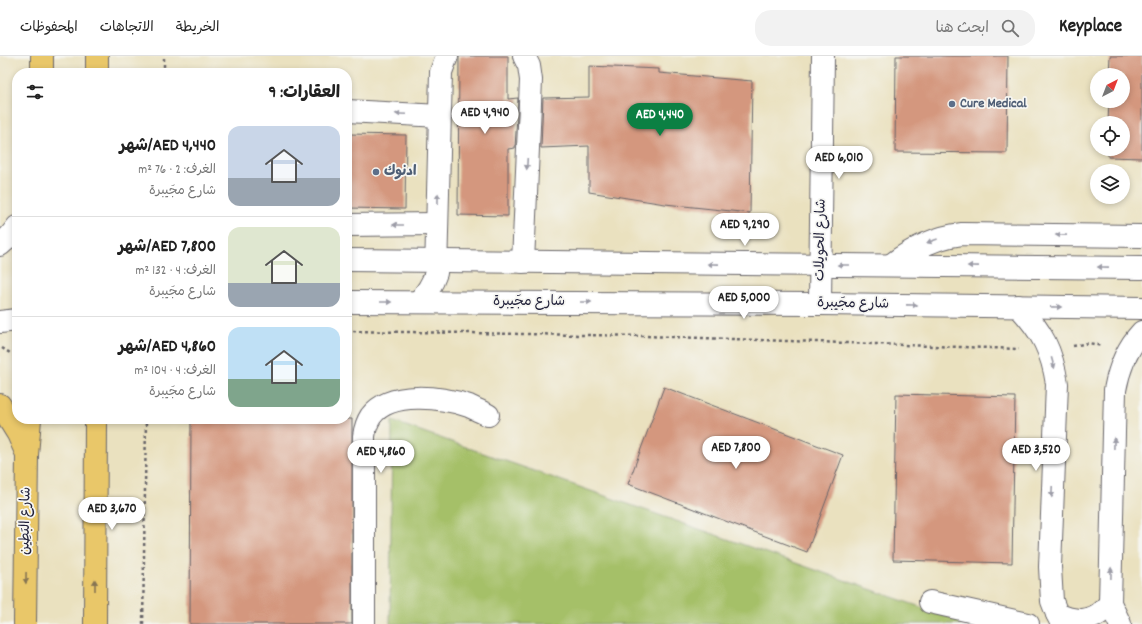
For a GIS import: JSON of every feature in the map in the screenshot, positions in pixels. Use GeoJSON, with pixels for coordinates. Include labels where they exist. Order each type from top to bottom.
{"type":"FeatureCollection","features":[{"type":"Feature","properties":{"kind":"main road"},"geometry":{"type":"LineString","coordinates":[[42,56],[42,68]]}},
{"type":"Feature","properties":{"kind":"main road"},"geometry":{"type":"LineString","coordinates":[[97,56],[97,68]]}},
{"type":"Feature","properties":{"kind":"main road"},"geometry":{"type":"LineString","coordinates":[[0,405],[18,434],[27,455]]}},
{"type":"Feature","properties":{"kind":"main road","name":"شارع البَطِين"},"geometry":{"type":"LineString","coordinates":[[25,624],[27,455],[30,424]]}},
{"type":"Feature","properties":{"kind":"main road"},"geometry":{"type":"LineString","coordinates":[[94,624],[96,429]]}},
{"type":"Feature","properties":{"kind":"street"},"geometry":{"type":"LineString","coordinates":[[418,302],[426,294],[436,273],[441,72],[447,56]]}},
{"type":"Feature","properties":{"kind":"street"},"geometry":{"type":"LineString","coordinates":[[523,262],[531,80],[529,66],[524,56]]}},
{"type":"Feature","properties":{"kind":"street","name":"شارع الحويلات"},"geometry":{"type":"LineString","coordinates":[[820,304],[823,56]]}},
{"type":"Feature","properties":{"kind":"street"},"geometry":{"type":"LineString","coordinates":[[352,111],[440,116]]}},
{"type":"Feature","properties":{"kind":"street"},"geometry":{"type":"LineString","coordinates":[[352,225],[438,224]]}},
{"type":"Feature","properties":{"kind":"street"},"geometry":{"type":"LineString","coordinates":[[0,245],[12,233]]}},
{"type":"Feature","properties":{"kind":"street"},"geometry":{"type":"LineString","coordinates":[[892,265],[922,244],[940,238],[962,234],[1142,236]]}},
{"type":"Feature","properties":{"kind":"street"},"geometry":{"type":"LineString","coordinates":[[352,260],[1142,268]]}},
{"type":"Feature","properties":{"kind":"street","name":"شارع مجَيبرة"},"geometry":{"type":"LineString","coordinates":[[352,302],[820,304],[1142,308]]}},
{"type":"Feature","properties":{"kind":"street"},"geometry":{"type":"LineString","coordinates":[[1018,306],[1041,334],[1049,350],[1054,367],[1056,384],[1050,567],[1052,601],[1059,619],[1075,621],[1085,621],[1095,617],[1104,611],[1110,603]]}},
{"type":"Feature","properties":{"kind":"street"},"geometry":{"type":"LineString","coordinates":[[0,322],[12,321]]}},
{"type":"Feature","properties":{"kind":"street"},"geometry":{"type":"LineString","coordinates":[[1120,624],[1110,603],[1115,390],[1118,376],[1128,351],[1142,332]]}},
{"type":"Feature","properties":{"kind":"street"},"geometry":{"type":"LineString","coordinates":[[364,624],[364,436],[366,426],[371,416],[379,408],[396,400],[427,398],[469,406],[488,415]]}},
{"type":"Feature","properties":{"kind":"street"},"geometry":{"type":"LineString","coordinates":[[930,602],[1028,624]]}},
{"type":"Feature","properties":{"kind":"path"},"geometry":{"type":"LineString","coordinates":[[164,56],[164,68]]}},
{"type":"Feature","properties":{"kind":"path"},"geometry":{"type":"LineString","coordinates":[[352,331],[652,336],[1049,350],[1089,344],[1128,351]]}},
{"type":"Feature","properties":{"kind":"path"},"geometry":{"type":"LineString","coordinates":[[0,346],[10,353]]}},
{"type":"Feature","properties":{"kind":"path"},"geometry":{"type":"LineString","coordinates":[[143,624],[146,424]]}},
{"type":"Feature","properties":{"kind":"green space"},"geometry":{"type":"Polygon","coordinates":[[[392,421],[969,624],[390,624],[392,421]]]}},
{"type":"Feature","properties":{"kind":"building"},"geometry":{"type":"Polygon","coordinates":[[[459,56],[508,56],[508,99],[518,98],[515,148],[508,149],[508,216],[458,215],[459,56]]]}},
{"type":"Feature","properties":{"kind":"building","name":"Cure Medical"},"geometry":{"type":"Polygon","coordinates":[[[896,56],[1008,56],[1007,153],[895,152],[896,56]]]}},
{"type":"Feature","properties":{"kind":"building"},"geometry":{"type":"Polygon","coordinates":[[[1110,56],[1142,56],[1142,158],[1108,157],[1130,156],[1130,116],[1108,116],[1109,108],[1130,108],[1130,68],[1109,68],[1110,56]]]}},
{"type":"Feature","properties":{"kind":"building"},"geometry":{"type":"Polygon","coordinates":[[[589,66],[659,69],[659,73],[752,81],[750,213],[665,204],[589,192],[589,146],[541,148],[543,98],[589,97],[589,66]]]}},
{"type":"Feature","properties":{"kind":"building","name":"ادنوك"},"geometry":{"type":"Polygon","coordinates":[[[352,134],[406,135],[405,209],[352,208],[352,134]]]}},
{"type":"Feature","properties":{"kind":"building"},"geometry":{"type":"Polygon","coordinates":[[[664,387],[843,455],[807,552],[628,484],[664,387]]]}},
{"type":"Feature","properties":{"kind":"building"},"geometry":{"type":"Polygon","coordinates":[[[896,394],[1015,397],[1012,563],[893,560],[896,394]]]}},
{"type":"Feature","properties":{"kind":"building"},"geometry":{"type":"Polygon","coordinates":[[[191,424],[352,424],[352,624],[190,624],[191,424]]]}},
{"type":"Feature","properties":{"kind":"place","name":"Cure Medical"},"geometry":{"type":"Point","coordinates":[952,104]}},
{"type":"Feature","properties":{"kind":"place","name":"ادنوك"},"geometry":{"type":"Point","coordinates":[376,172]}}]}
